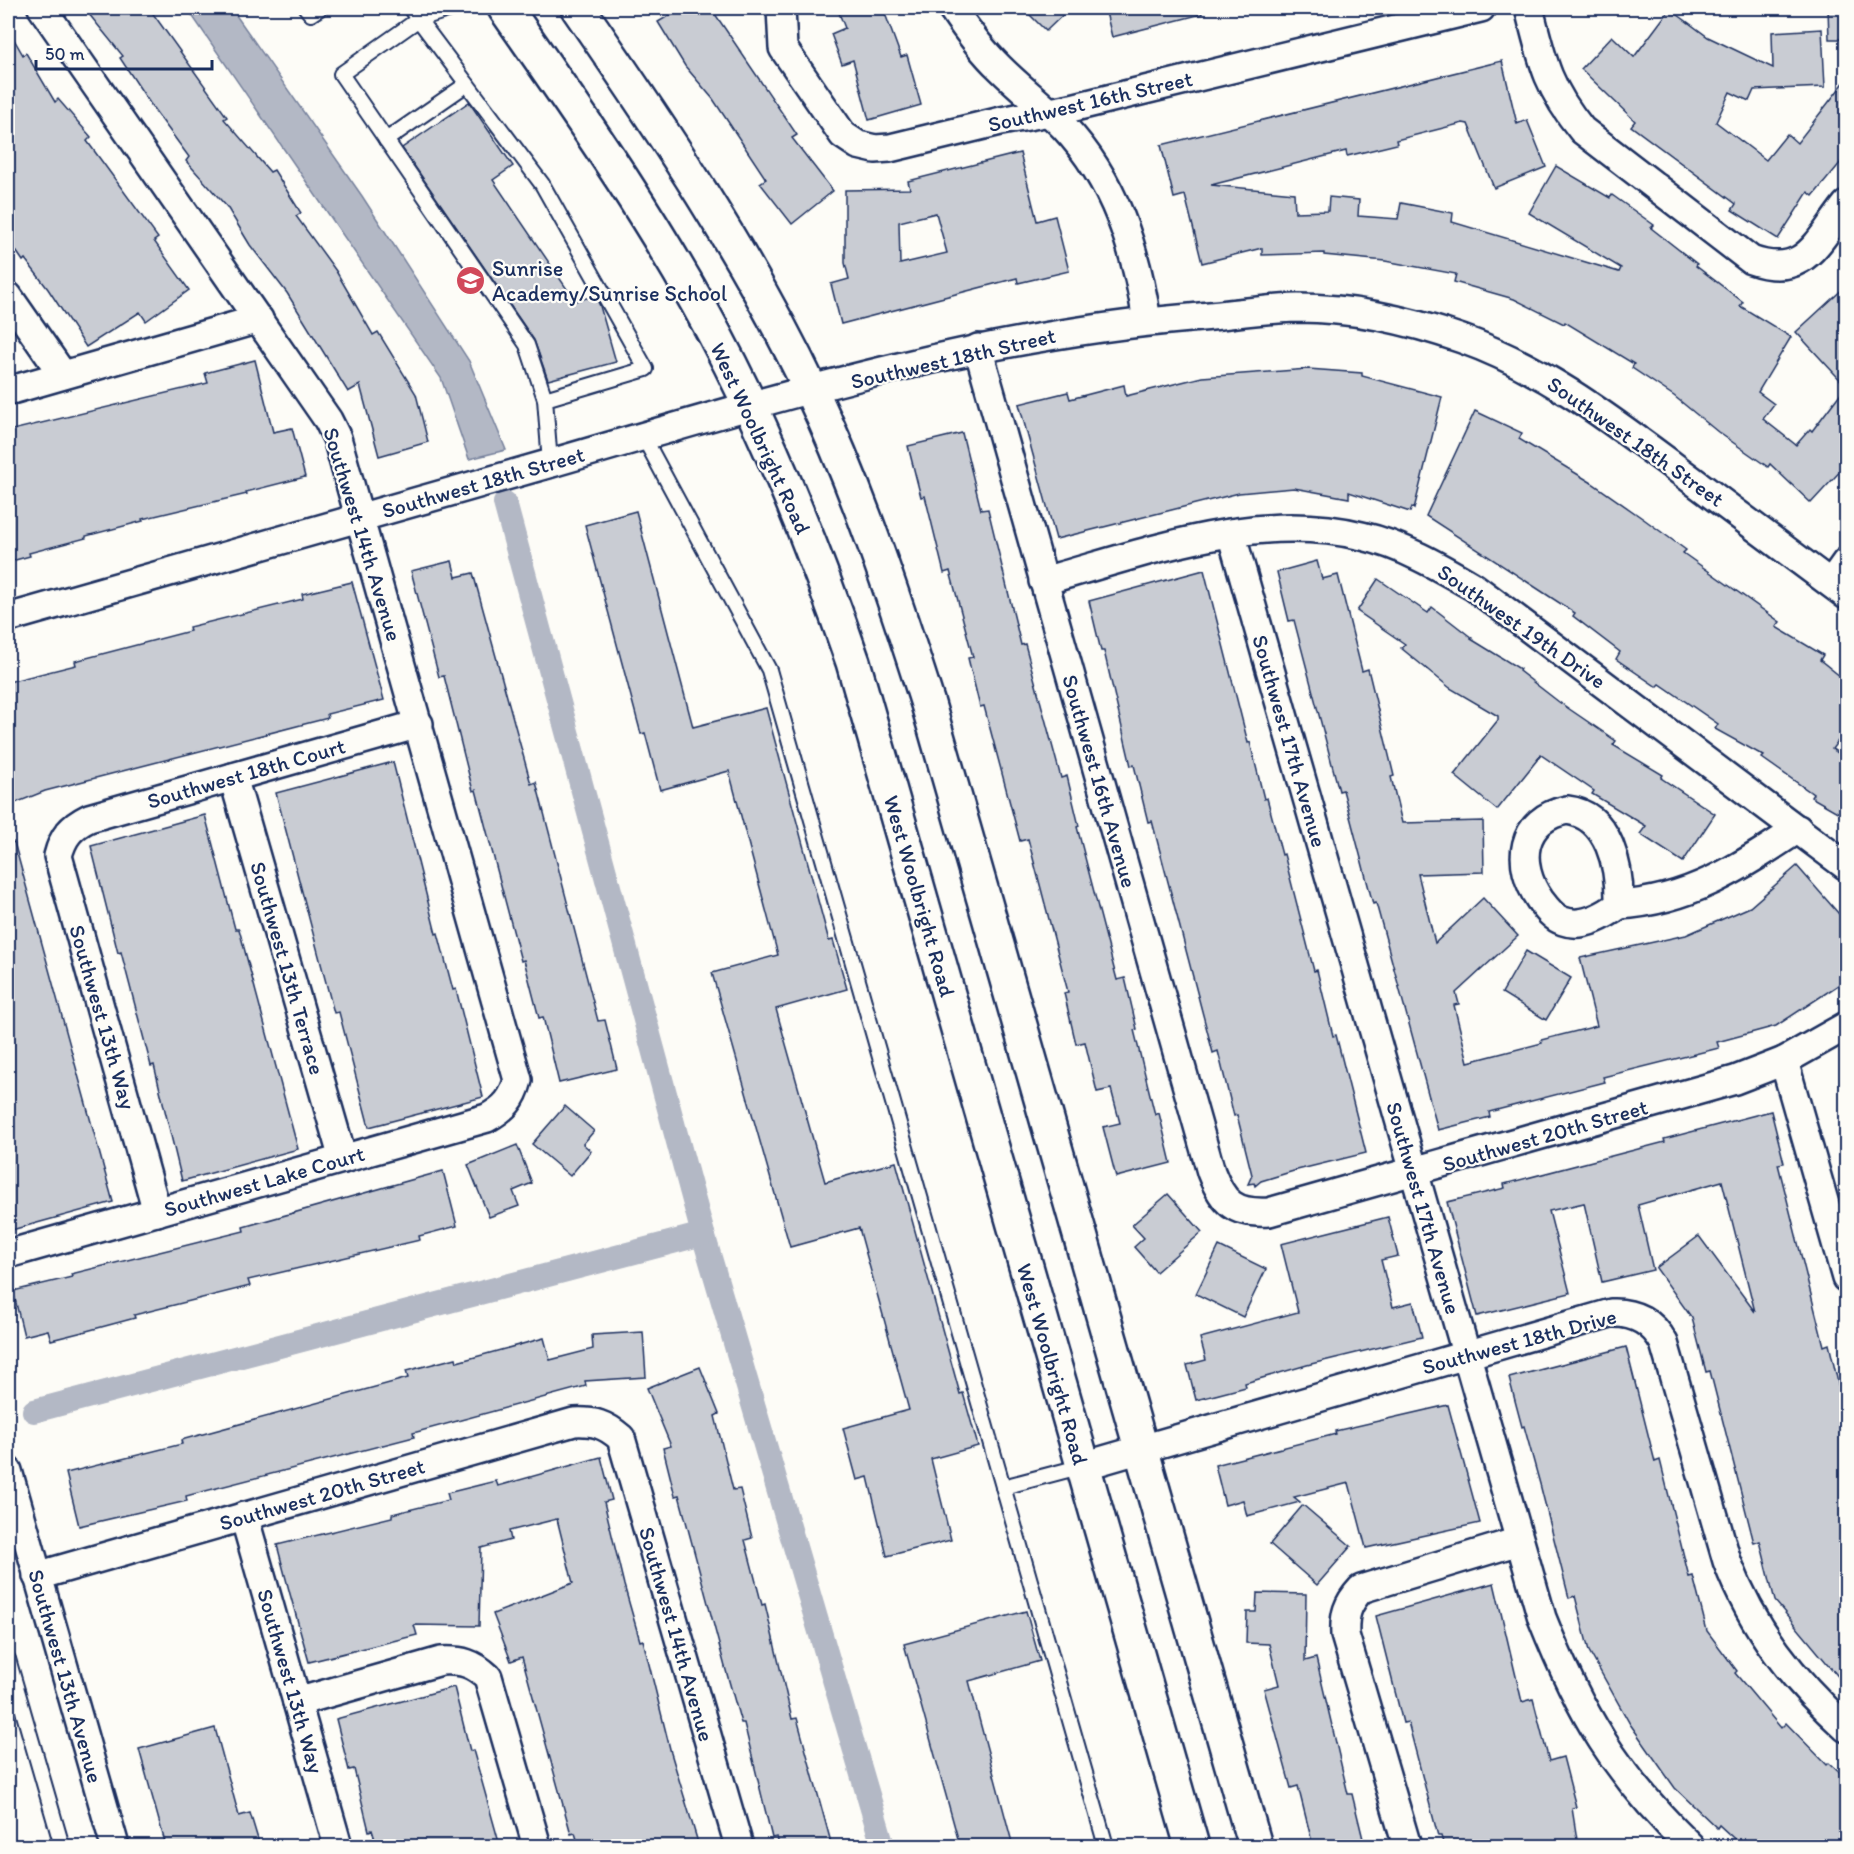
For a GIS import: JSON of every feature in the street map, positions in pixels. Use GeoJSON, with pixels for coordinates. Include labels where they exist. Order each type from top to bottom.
{"type":"FeatureCollection","features":[{"type":"Feature","properties":{"kind":"main road","name":"West Woolbright Road"},"geometry":{"type":"LineString","coordinates":[[505,8],[569,99],[674,263],[751,407],[817,562],[853,662],[1192,1846]]}},
{"type":"Feature","properties":{"kind":"main road"},"geometry":{"type":"LineString","coordinates":[[583,9],[670,140],[753,279],[811,391],[882,559],[928,704],[1256,1846]]}},
{"type":"Feature","properties":{"kind":"street","name":"Southwest 14th Avenue"},"geometry":{"type":"LineString","coordinates":[[42,8],[259,319],[328,420],[337,438],[518,1080],[513,1096]]}},
{"type":"Feature","properties":{"kind":"street","name":"Southwest 16th Street"},"geometry":{"type":"LineString","coordinates":[[781,8],[783,48],[843,135],[858,145],[875,149],[890,148],[1001,121],[1049,112],[1481,8]]}},
{"type":"Feature","properties":{"kind":"street"},"geometry":{"type":"LineString","coordinates":[[952,8],[971,36],[999,68],[1049,112],[1091,161],[1113,197],[1129,236],[1138,266],[1147,321]]}},
{"type":"Feature","properties":{"kind":"street"},"geometry":{"type":"LineString","coordinates":[[1528,8],[1552,87],[1561,104],[1582,130],[1601,147],[1751,260],[1768,266],[1786,267],[1803,259],[1846,206]]}},
{"type":"Feature","properties":{"kind":"street"},"geometry":{"type":"LineString","coordinates":[[8,296],[63,375]]}},
{"type":"Feature","properties":{"kind":"street","name":"Southwest 18th Street"},"geometry":{"type":"LineString","coordinates":[[8,618],[643,436],[978,348],[1147,321],[1301,308],[1401,321],[1460,338],[1534,370],[1586,401],[1841,580]]}},
{"type":"Feature","properties":{"kind":"street"},"geometry":{"type":"LineString","coordinates":[[8,391],[259,319]]}},
{"type":"Feature","properties":{"kind":"street","name":"Southwest 16th Avenue"},"geometry":{"type":"LineString","coordinates":[[978,348],[1211,1172],[1220,1194],[1234,1207]]}},
{"type":"Feature","properties":{"kind":"street","name":"Southwest 19th Drive"},"geometry":{"type":"LineString","coordinates":[[1043,581],[1231,533],[1280,527],[1322,528],[1394,545],[1439,566],[1474,587],[1846,866]]}},
{"type":"Feature","properties":{"kind":"street","name":"Southwest 17th Avenue"},"geometry":{"type":"LineString","coordinates":[[1231,533],[1542,1618],[1564,1675],[1582,1711],[1615,1763],[1653,1811],[1690,1846]]}},
{"type":"Feature","properties":{"kind":"street","name":"Southwest 18th Court"},"geometry":{"type":"LineString","coordinates":[[74,826],[89,818],[419,724]]}},
{"type":"Feature","properties":{"kind":"street","name":"Southwest 13th Terrace"},"geometry":{"type":"LineString","coordinates":[[233,777],[343,1159]]}},
{"type":"Feature","properties":{"kind":"street","name":"Southwest 13th Way"},"geometry":{"type":"LineString","coordinates":[[74,826],[63,839],[58,856],[157,1212]]}},
{"type":"Feature","properties":{"kind":"street"},"geometry":{"type":"LineString","coordinates":[[1619,905],[1655,901],[1688,892],[1720,877],[1798,829]]}},
{"type":"Feature","properties":{"kind":"street","name":"Southwest 20th Street"},"geometry":{"type":"LineString","coordinates":[[1234,1207],[1251,1213],[1269,1212],[1735,1080],[1784,1061],[1846,1026]]}},
{"type":"Feature","properties":{"kind":"street"},"geometry":{"type":"LineString","coordinates":[[1784,1061],[1846,1278]]}},
{"type":"Feature","properties":{"kind":"street","name":"Southwest Lake Court"},"geometry":{"type":"LineString","coordinates":[[8,1254],[487,1118],[503,1110],[513,1096]]}},
{"type":"Feature","properties":{"kind":"street","name":"Southwest 18th Drive"},"geometry":{"type":"LineString","coordinates":[[1083,1466],[1611,1313],[1628,1312],[1656,1328],[1664,1343],[1738,1592],[1762,1635],[1791,1674],[1846,1728]]}},
{"type":"Feature","properties":{"kind":"street","name":"Southwest 20th Street"},"geometry":{"type":"LineString","coordinates":[[38,1576],[574,1422],[591,1421],[608,1426]]}},
{"type":"Feature","properties":{"kind":"street","name":"Southwest 14th Avenue"},"geometry":{"type":"LineString","coordinates":[[608,1426],[621,1438],[739,1846]]}},
{"type":"Feature","properties":{"kind":"street","name":"Southwest 13th Avenue"},"geometry":{"type":"LineString","coordinates":[[8,1471],[15,1526],[38,1576],[115,1846]]}},
{"type":"Feature","properties":{"kind":"street","name":"Southwest 13th Way"},"geometry":{"type":"LineString","coordinates":[[244,1516],[338,1846]]}},
{"type":"Feature","properties":{"kind":"street"},"geometry":{"type":"LineString","coordinates":[[1407,1846],[1345,1635],[1344,1617],[1349,1601],[1361,1589],[1519,1540]]}},
{"type":"Feature","properties":{"kind":"street"},"geometry":{"type":"LineString","coordinates":[[297,1702],[441,1661],[459,1660],[475,1665],[488,1677],[537,1846]]}},
{"type":"Feature","properties":{"kind":"lane"},"geometry":{"type":"LineString","coordinates":[[306,8],[311,14],[320,8]]}},
{"type":"Feature","properties":{"kind":"lane"},"geometry":{"type":"LineString","coordinates":[[454,8],[414,13],[341,74],[527,345],[545,399],[550,463]]}},
{"type":"Feature","properties":{"kind":"lane"},"geometry":{"type":"LineString","coordinates":[[414,13],[542,184],[646,369],[545,399]]}},
{"type":"Feature","properties":{"kind":"lane"},"geometry":{"type":"LineString","coordinates":[[386,140],[467,84]]}},
{"type":"Feature","properties":{"kind":"lane"},"geometry":{"type":"LineString","coordinates":[[643,436],[769,670],[1106,1846]]}},
{"type":"Feature","properties":{"kind":"lane"},"geometry":{"type":"LineString","coordinates":[[1003,1487],[1083,1466]]}},
{"type":"Feature","properties":{"kind":"lane"},"geometry":{"type":"LineString","coordinates":[[8,1659],[62,1846]]}},
{"type":"Feature","properties":{"kind":"shaded area"},"geometry":{"type":"Polygon","coordinates":[[[187,8],[231,8],[362,196],[469,361],[506,450],[469,459],[441,378],[187,8]]]}},
{"type":"Feature","properties":{"kind":"building"},"geometry":{"type":"Polygon","coordinates":[[[84,8],[149,8],[227,117],[224,119],[270,172],[274,170],[301,213],[296,216],[336,271],[373,335],[378,332],[416,394],[428,442],[379,456],[360,385],[348,392],[287,293],[250,245],[227,207],[186,161],[189,157],[120,58],[123,56],[84,8]]]}},
{"type":"Feature","properties":{"kind":"building"},"geometry":{"type":"Polygon","coordinates":[[[682,8],[711,8],[797,135],[792,138],[833,191],[792,224],[760,183],[766,179],[713,99],[685,66],[658,22],[682,8]]]}},
{"type":"Feature","properties":{"kind":"building"},"geometry":{"type":"Polygon","coordinates":[[[837,8],[883,8],[901,57],[907,55],[921,105],[869,120],[853,60],[842,64],[831,34],[845,28],[837,8]]]}},
{"type":"Feature","properties":{"kind":"building"},"geometry":{"type":"Polygon","coordinates":[[[1023,8],[1070,8],[1046,31],[1023,8]]]}},
{"type":"Feature","properties":{"kind":"building"},"geometry":{"type":"Polygon","coordinates":[[[1105,8],[1201,8],[1202,14],[1112,37],[1105,8]]]}},
{"type":"Feature","properties":{"kind":"building"},"geometry":{"type":"Polygon","coordinates":[[[1828,8],[1846,8],[1846,39],[1829,39],[1828,8]]]}},
{"type":"Feature","properties":{"kind":"building"},"geometry":{"type":"Polygon","coordinates":[[[1670,9],[1708,37],[1773,68],[1772,32],[1822,29],[1825,87],[1754,90],[1749,101],[1730,92],[1716,122],[1766,160],[1787,134],[1797,143],[1846,80],[1846,156],[1813,196],[1808,192],[1778,239],[1732,210],[1736,204],[1631,126],[1635,121],[1581,69],[1612,36],[1634,57],[1670,9]]]}},
{"type":"Feature","properties":{"kind":"building"},"geometry":{"type":"Polygon","coordinates":[[[8,29],[23,55],[26,53],[55,102],[58,99],[91,137],[87,141],[158,238],[154,241],[189,290],[146,321],[140,312],[86,347],[48,289],[25,259],[23,261],[8,239],[8,29]]]}},
{"type":"Feature","properties":{"kind":"building"},"geometry":{"type":"Polygon","coordinates":[[[1502,61],[1517,124],[1527,120],[1546,167],[1494,188],[1468,124],[1463,123],[1396,140],[1397,144],[1347,156],[1346,151],[1211,185],[1294,193],[1295,212],[1328,211],[1329,197],[1359,200],[1358,216],[1398,219],[1401,203],[1453,213],[1452,222],[1619,272],[1621,268],[1529,213],[1556,166],[1610,198],[1612,195],[1654,225],[1651,228],[1743,302],[1740,306],[1791,337],[1758,392],[1774,404],[1763,419],[1796,445],[1810,429],[1812,431],[1846,386],[1846,465],[1811,503],[1770,464],[1768,467],[1718,432],[1674,396],[1632,368],[1634,364],[1565,322],[1564,324],[1514,299],[1454,282],[1456,274],[1385,261],[1324,255],[1324,253],[1262,255],[1262,248],[1202,263],[1185,195],[1174,198],[1161,145],[1502,61]]]}},
{"type":"Feature","properties":{"kind":"building"},"geometry":{"type":"Polygon","coordinates":[[[469,102],[513,166],[493,180],[575,301],[595,296],[616,362],[548,380],[534,340],[402,148],[469,102]]]}},
{"type":"Feature","properties":{"kind":"building"},"geometry":{"type":"Polygon","coordinates":[[[1020,153],[1037,221],[1055,216],[1069,271],[1018,283],[1017,278],[841,324],[831,284],[849,279],[845,263],[845,190],[910,189],[908,181],[1020,153]],[[936,213],[899,222],[900,264],[947,253],[936,213]]]}},
{"type":"Feature","properties":{"kind":"building"},"geometry":{"type":"Polygon","coordinates":[[[1846,286],[1846,386],[1796,332],[1846,286]]]}},
{"type":"Feature","properties":{"kind":"building"},"geometry":{"type":"Polygon","coordinates":[[[255,360],[273,432],[292,428],[305,477],[246,492],[247,494],[142,519],[143,521],[29,553],[30,556],[8,562],[8,431],[208,383],[205,373],[255,360]]]}},
{"type":"Feature","properties":{"kind":"building"},"geometry":{"type":"Polygon","coordinates":[[[1308,369],[1362,373],[1362,376],[1442,397],[1414,509],[1412,507],[1410,512],[1349,492],[1349,498],[1294,488],[1239,493],[1056,539],[1019,404],[1068,392],[1070,399],[1124,385],[1126,396],[1202,377],[1308,369]]]}},
{"type":"Feature","properties":{"kind":"building"},"geometry":{"type":"Polygon","coordinates":[[[1475,411],[1522,433],[1519,439],[1592,483],[1645,520],[1686,550],[1683,553],[1780,622],[1776,627],[1823,655],[1820,660],[1846,681],[1846,730],[1832,749],[1846,758],[1846,817],[1811,797],[1813,794],[1762,758],[1764,756],[1715,729],[1718,724],[1660,684],[1657,687],[1616,659],[1620,652],[1573,616],[1575,613],[1426,516],[1475,411]]]}},
{"type":"Feature","properties":{"kind":"building"},"geometry":{"type":"Polygon","coordinates":[[[962,433],[981,510],[988,509],[1021,645],[1025,644],[1061,778],[1067,776],[1079,826],[1077,827],[1117,980],[1125,978],[1137,1029],[1134,1030],[1155,1115],[1159,1113],[1171,1163],[1116,1177],[1103,1127],[1120,1123],[1111,1089],[1097,1092],[1085,1042],[1076,1044],[1064,993],[1068,992],[1028,839],[1020,841],[984,706],[980,707],[968,658],[973,657],[950,571],[944,573],[925,496],[921,497],[908,446],[962,433]]]}},
{"type":"Feature","properties":{"kind":"building"},"geometry":{"type":"Polygon","coordinates":[[[636,511],[693,727],[766,708],[829,941],[833,940],[847,989],[776,1009],[825,1182],[896,1162],[960,1394],[963,1393],[978,1446],[931,1459],[951,1540],[887,1556],[868,1477],[857,1480],[843,1428],[909,1410],[859,1228],[790,1247],[712,973],[778,955],[729,771],[660,790],[645,733],[641,734],[585,525],[636,511]]]}},
{"type":"Feature","properties":{"kind":"building"},"geometry":{"type":"Polygon","coordinates":[[[452,561],[456,577],[473,573],[531,784],[536,782],[598,1021],[605,1020],[617,1069],[559,1083],[543,1017],[539,1018],[524,960],[521,961],[476,790],[473,791],[444,676],[439,677],[411,571],[452,561]]]}},
{"type":"Feature","properties":{"kind":"building"},"geometry":{"type":"Polygon","coordinates":[[[1317,561],[1322,579],[1338,575],[1362,671],[1368,669],[1394,776],[1391,777],[1402,823],[1483,821],[1484,872],[1418,874],[1435,943],[1483,898],[1518,936],[1456,993],[1459,1004],[1454,1005],[1468,1062],[1597,1026],[1580,958],[1686,935],[1750,907],[1797,866],[1846,922],[1846,980],[1776,1026],[1717,1042],[1719,1048],[1603,1077],[1605,1082],[1489,1112],[1490,1117],[1438,1130],[1376,903],[1373,904],[1343,790],[1339,791],[1294,620],[1289,621],[1277,572],[1317,561]]]}},
{"type":"Feature","properties":{"kind":"building"},"geometry":{"type":"Polygon","coordinates":[[[1204,570],[1248,743],[1250,742],[1264,799],[1267,798],[1282,855],[1284,854],[1314,971],[1317,970],[1333,1036],[1336,1035],[1366,1153],[1297,1170],[1261,1181],[1255,1186],[1254,1183],[1248,1184],[1252,1175],[1237,1115],[1234,1116],[1218,1051],[1213,1053],[1152,821],[1148,822],[1134,765],[1131,766],[1104,651],[1101,651],[1089,601],[1204,570]]]}},
{"type":"Feature","properties":{"kind":"building"},"geometry":{"type":"Polygon","coordinates":[[[1378,579],[1428,613],[1432,607],[1471,639],[1520,669],[1519,671],[1559,702],[1616,741],[1613,745],[1663,775],[1661,778],[1715,814],[1683,862],[1640,834],[1646,826],[1592,794],[1594,791],[1541,755],[1497,810],[1454,775],[1498,720],[1498,716],[1450,688],[1401,648],[1405,644],[1357,611],[1378,579]]]}},
{"type":"Feature","properties":{"kind":"building"},"geometry":{"type":"Polygon","coordinates":[[[352,582],[384,700],[327,714],[328,718],[45,791],[8,806],[8,682],[76,665],[75,661],[190,631],[189,627],[303,599],[302,594],[352,582]]]}},
{"type":"Feature","properties":{"kind":"building"},"geometry":{"type":"Polygon","coordinates":[[[393,762],[436,934],[438,933],[453,990],[456,989],[483,1097],[369,1127],[339,1012],[334,1013],[276,793],[393,762]]]}},
{"type":"Feature","properties":{"kind":"building"},"geometry":{"type":"Polygon","coordinates":[[[205,815],[235,929],[239,929],[298,1149],[182,1181],[154,1065],[151,1066],[121,952],[118,953],[91,846],[205,815]]]}},
{"type":"Feature","properties":{"kind":"building"},"geometry":{"type":"Polygon","coordinates":[[[14,842],[113,1202],[8,1231],[8,843],[14,842]]]}},
{"type":"Feature","properties":{"kind":"building"},"geometry":{"type":"Polygon","coordinates":[[[1526,951],[1571,978],[1546,1020],[1502,993],[1526,951]]]}},
{"type":"Feature","properties":{"kind":"building"},"geometry":{"type":"Polygon","coordinates":[[[565,1106],[594,1131],[583,1144],[591,1151],[570,1176],[532,1144],[565,1106]]]}},
{"type":"Feature","properties":{"kind":"building"},"geometry":{"type":"Polygon","coordinates":[[[1771,1111],[1784,1163],[1778,1164],[1824,1346],[1829,1344],[1846,1417],[1846,1686],[1775,1601],[1760,1541],[1754,1543],[1710,1371],[1706,1372],[1692,1318],[1656,1268],[1699,1236],[1755,1312],[1722,1181],[1638,1205],[1653,1270],[1602,1282],[1584,1203],[1549,1211],[1570,1293],[1477,1316],[1447,1202],[1505,1188],[1504,1184],[1665,1142],[1664,1139],[1771,1111]]]}},
{"type":"Feature","properties":{"kind":"building"},"geometry":{"type":"Polygon","coordinates":[[[517,1145],[532,1183],[513,1191],[519,1206],[489,1217],[468,1165],[517,1145]]]}},
{"type":"Feature","properties":{"kind":"building"},"geometry":{"type":"Polygon","coordinates":[[[443,1171],[457,1226],[419,1236],[420,1240],[248,1280],[250,1286],[134,1315],[135,1318],[79,1333],[51,1340],[48,1330],[24,1336],[13,1291],[72,1277],[71,1274],[244,1231],[243,1227],[443,1171]]]}},
{"type":"Feature","properties":{"kind":"building"},"geometry":{"type":"Polygon","coordinates":[[[1168,1194],[1202,1232],[1156,1272],[1134,1247],[1144,1238],[1132,1225],[1168,1194]]]}},
{"type":"Feature","properties":{"kind":"building"},"geometry":{"type":"Polygon","coordinates":[[[1388,1217],[1398,1256],[1381,1260],[1393,1307],[1413,1302],[1422,1337],[1307,1365],[1245,1383],[1246,1387],[1196,1400],[1187,1365],[1206,1360],[1200,1338],[1298,1312],[1281,1244],[1388,1217]]]}},
{"type":"Feature","properties":{"kind":"building"},"geometry":{"type":"Polygon","coordinates":[[[1219,1246],[1266,1269],[1243,1317],[1196,1294],[1219,1246]]]}},
{"type":"Feature","properties":{"kind":"building"},"geometry":{"type":"Polygon","coordinates":[[[643,1332],[646,1377],[585,1381],[586,1386],[413,1433],[414,1437],[186,1496],[187,1501],[79,1526],[66,1473],[182,1444],[181,1440],[408,1378],[406,1371],[456,1358],[457,1362],[544,1338],[550,1360],[593,1349],[592,1335],[643,1332]]]}},
{"type":"Feature","properties":{"kind":"building"},"geometry":{"type":"Polygon","coordinates":[[[1626,1347],[1655,1462],[1660,1460],[1689,1577],[1693,1576],[1707,1631],[1737,1671],[1735,1673],[1781,1728],[1786,1723],[1827,1765],[1829,1763],[1846,1779],[1846,1846],[1742,1846],[1719,1825],[1717,1828],[1675,1788],[1630,1724],[1589,1651],[1575,1596],[1569,1598],[1540,1484],[1509,1378],[1626,1347]]]}},
{"type":"Feature","properties":{"kind":"building"},"geometry":{"type":"Polygon","coordinates":[[[700,1367],[719,1414],[715,1416],[733,1490],[740,1489],[752,1538],[745,1540],[762,1605],[765,1604],[792,1719],[797,1718],[832,1846],[779,1846],[777,1837],[772,1838],[744,1723],[741,1723],[725,1667],[679,1495],[675,1496],[663,1448],[671,1446],[647,1388],[700,1367]]]}},
{"type":"Feature","properties":{"kind":"building"},"geometry":{"type":"Polygon","coordinates":[[[1448,1405],[1480,1523],[1366,1548],[1349,1483],[1294,1497],[1300,1502],[1247,1516],[1243,1500],[1225,1505],[1215,1465],[1336,1434],[1335,1431],[1448,1405]]]}},
{"type":"Feature","properties":{"kind":"building"},"geometry":{"type":"Polygon","coordinates":[[[601,1457],[612,1500],[604,1502],[624,1585],[640,1641],[643,1640],[671,1753],[699,1846],[579,1846],[575,1833],[571,1834],[522,1657],[511,1661],[493,1614],[573,1583],[557,1519],[509,1531],[511,1540],[481,1548],[479,1626],[414,1625],[417,1635],[309,1662],[277,1545],[392,1517],[392,1514],[449,1500],[447,1493],[496,1481],[498,1486],[601,1457]]]}},
{"type":"Feature","properties":{"kind":"building"},"geometry":{"type":"Polygon","coordinates":[[[1303,1505],[1351,1546],[1317,1585],[1270,1544],[1303,1505]]]}},
{"type":"Feature","properties":{"kind":"building"},"geometry":{"type":"Polygon","coordinates":[[[1494,1583],[1522,1702],[1533,1699],[1549,1761],[1563,1757],[1576,1807],[1572,1808],[1578,1846],[1444,1846],[1441,1836],[1438,1836],[1408,1722],[1403,1723],[1376,1616],[1494,1583]]]}},
{"type":"Feature","properties":{"kind":"building"},"geometry":{"type":"Polygon","coordinates":[[[1257,1593],[1306,1594],[1305,1661],[1316,1658],[1348,1794],[1352,1794],[1364,1843],[1349,1846],[1313,1846],[1298,1786],[1291,1788],[1264,1689],[1279,1685],[1269,1644],[1246,1643],[1247,1612],[1256,1612],[1257,1593]]]}},
{"type":"Feature","properties":{"kind":"building"},"geometry":{"type":"Polygon","coordinates":[[[1026,1611],[1040,1661],[969,1681],[1013,1846],[960,1846],[904,1644],[1026,1611]]]}},
{"type":"Feature","properties":{"kind":"building"},"geometry":{"type":"Polygon","coordinates":[[[454,1687],[470,1751],[473,1750],[500,1846],[377,1846],[372,1830],[369,1831],[354,1769],[349,1770],[336,1719],[454,1687]]]}},
{"type":"Feature","properties":{"kind":"building"},"geometry":{"type":"Polygon","coordinates":[[[215,1728],[239,1816],[250,1813],[260,1846],[166,1846],[139,1749],[215,1728]]]}},
{"type":"Feature","properties":{"kind":"waterway"},"geometry":{"type":"LineString","coordinates":[[505,503],[703,1234],[883,1846]]}},
{"type":"Feature","properties":{"kind":"waterway"},"geometry":{"type":"LineString","coordinates":[[34,1411],[703,1234]]}},
{"type":"Feature","properties":{"kind":"place","name":"Sunrise Academy/Sunrise School"},"geometry":{"type":"Point","coordinates":[471,281]}}]}
